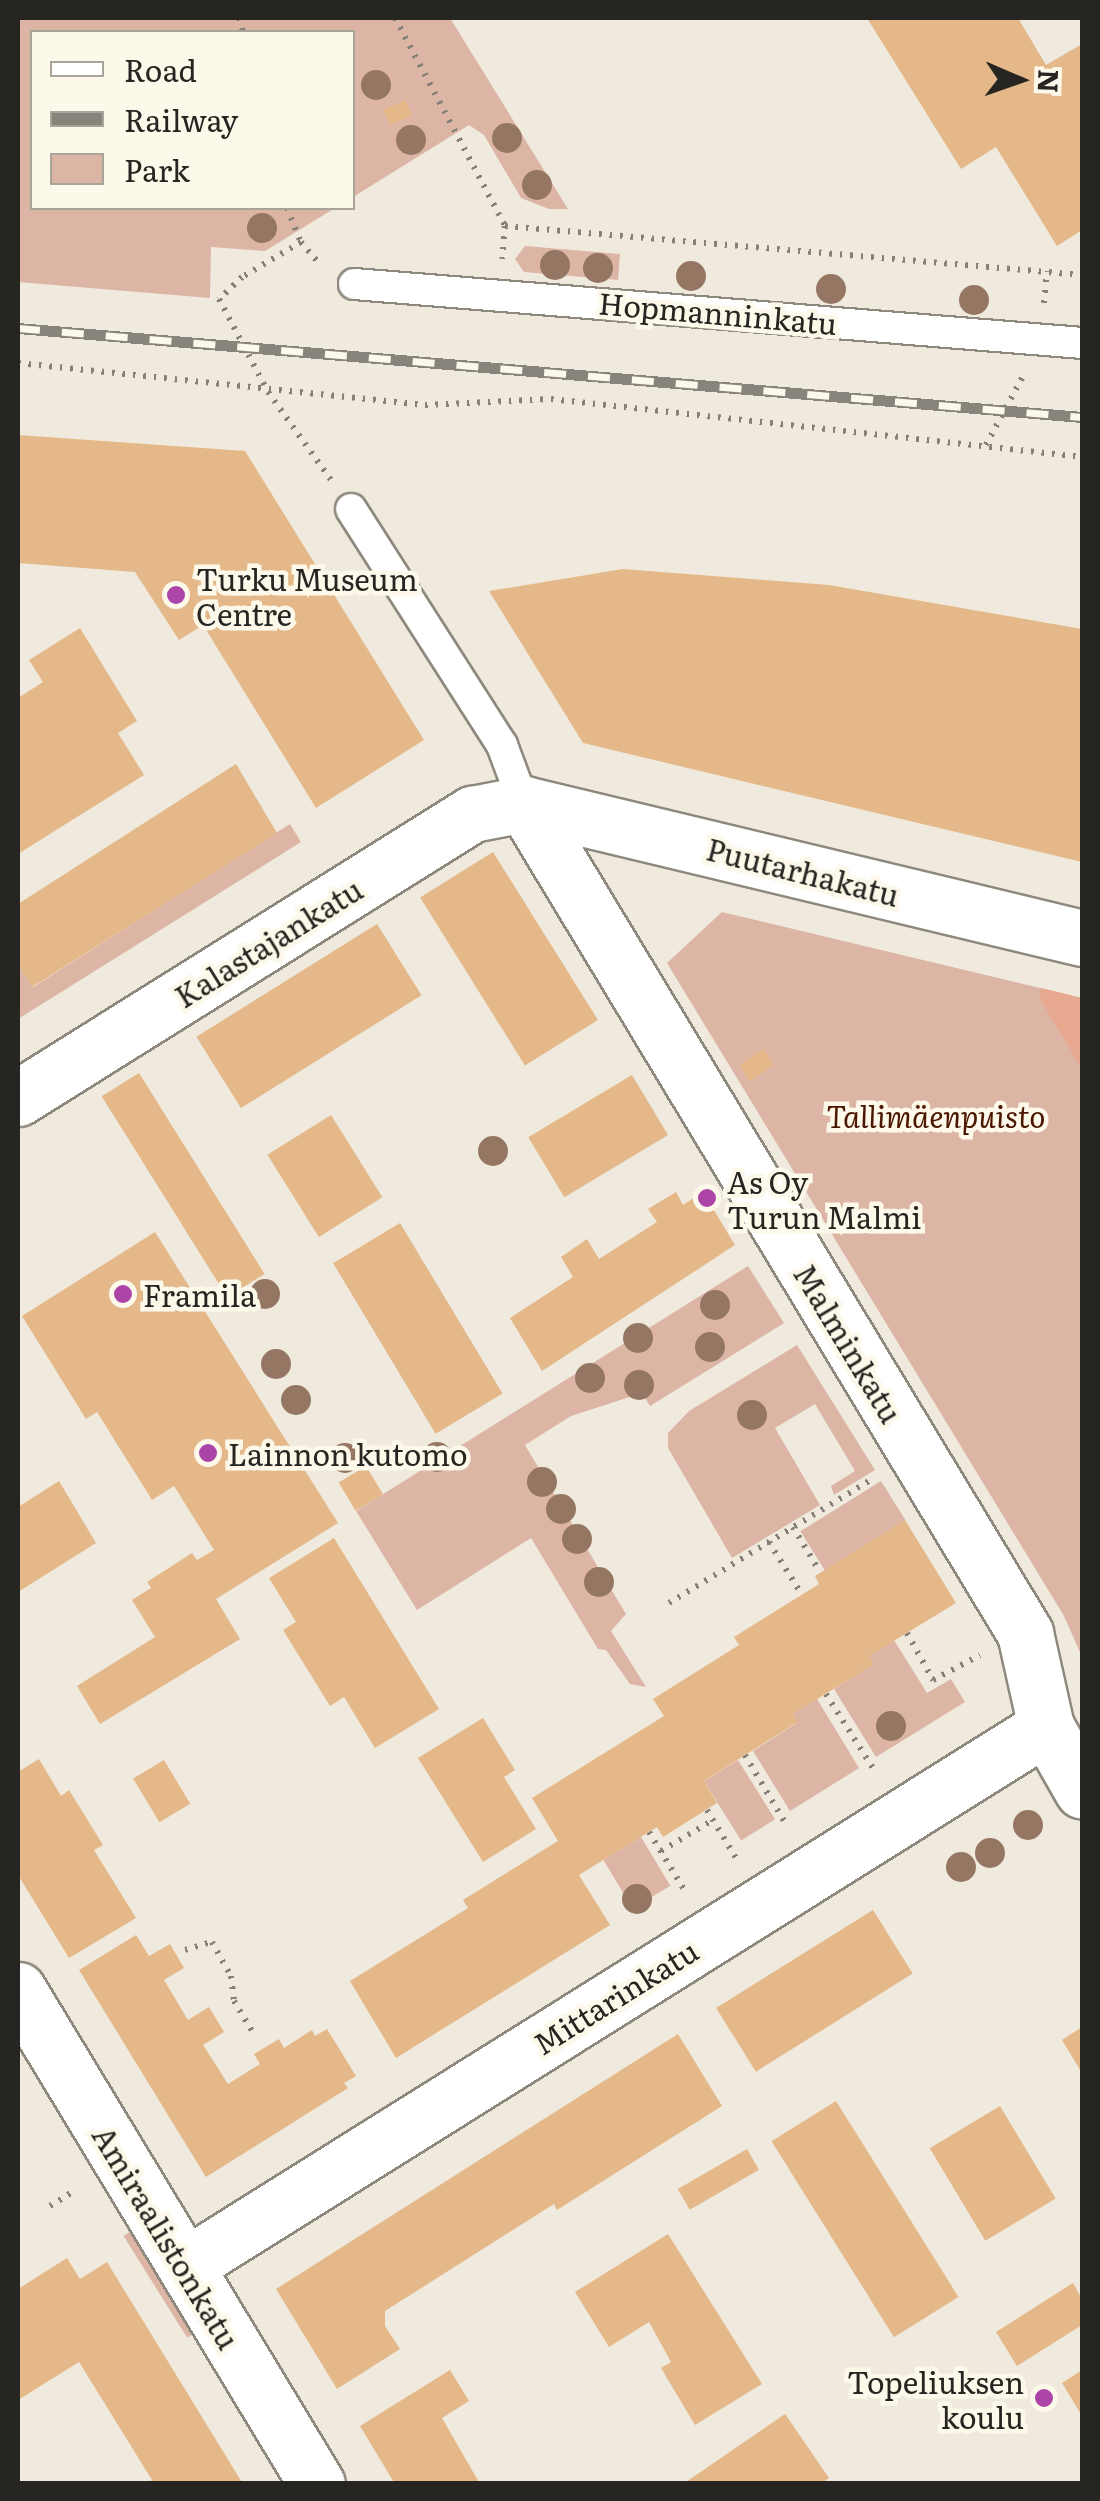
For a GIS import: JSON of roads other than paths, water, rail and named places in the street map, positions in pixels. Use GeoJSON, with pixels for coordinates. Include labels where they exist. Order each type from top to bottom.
{"type":"FeatureCollection","features":[{"type":"Feature","properties":{"kind":"street","name":"Puutarhakatu"},"geometry":{"type":"LineString","coordinates":[[524,804],[1082,938]]}},
{"type":"Feature","properties":{"kind":"street","name":"Kalastajankatu"},"geometry":{"type":"LineString","coordinates":[[18,1098],[472,814],[524,804]]}},
{"type":"Feature","properties":{"kind":"street","name":"Malminkatu"},"geometry":{"type":"LineString","coordinates":[[524,804],[1025,1634],[1046,1727],[1082,1790]]}},
{"type":"Feature","properties":{"kind":"street","name":"Mittarinkatu"},"geometry":{"type":"LineString","coordinates":[[185,2266],[1046,1727]]}},
{"type":"Feature","properties":{"kind":"street","name":"Amiraalistonkatu"},"geometry":{"type":"LineString","coordinates":[[18,1990],[317,2484]]}},
{"type":"Feature","properties":{"kind":"lane","name":"Hopmanninkatu"},"geometry":{"type":"LineString","coordinates":[[354,284],[1082,342]]}},
{"type":"Feature","properties":{"kind":"lane"},"geometry":{"type":"LineString","coordinates":[[351,509],[502,746],[524,804]]}},
{"type":"Feature","properties":{"kind":"railway"},"geometry":{"type":"LineString","coordinates":[[18,328],[1082,417]]}},
{"type":"Feature","properties":{"kind":"place","name":"Turku Museum Centre"},"geometry":{"type":"Point","coordinates":[176,595]}},
{"type":"Feature","properties":{"kind":"place","name":"As Oy Turun Malmi"},"geometry":{"type":"Point","coordinates":[707,1198]}},
{"type":"Feature","properties":{"kind":"place","name":"Framila"},"geometry":{"type":"Point","coordinates":[123,1294]}},
{"type":"Feature","properties":{"kind":"place","name":"Lainnon kutomo"},"geometry":{"type":"Point","coordinates":[208,1453]}},
{"type":"Feature","properties":{"kind":"place","name":"Topeliuksen koulu"},"geometry":{"type":"Point","coordinates":[1044,2398]}},
{"type":"Feature","properties":{"kind":"park label","name":"Tallimäenpuisto"},"geometry":{"type":"Point","coordinates":[936,1115]}}]}
